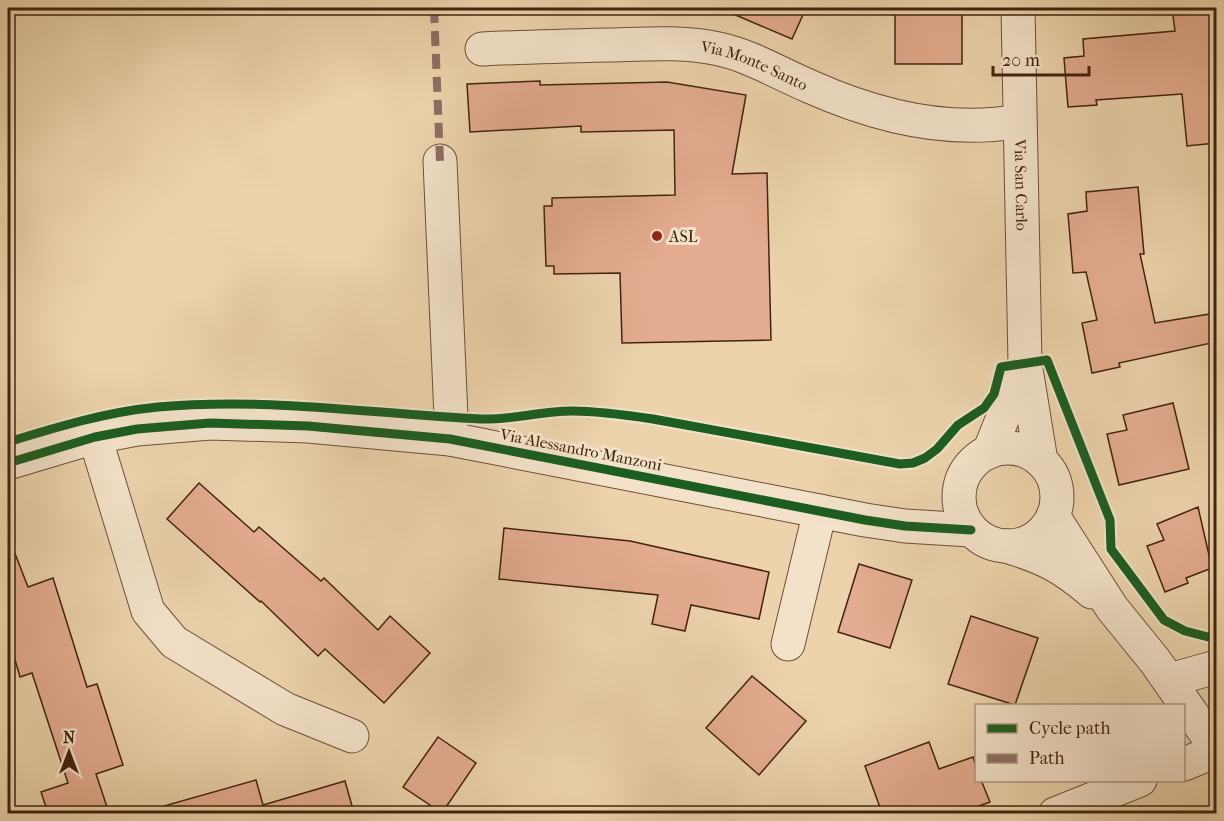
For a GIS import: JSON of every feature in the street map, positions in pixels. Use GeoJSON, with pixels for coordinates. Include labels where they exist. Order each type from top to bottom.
{"type":"FeatureCollection","features":[{"type":"Feature","properties":{"kind":"street","name":"Via San Carlo"},"geometry":{"type":"LineString","coordinates":[[1018,8],[1025,363],[1041,461]]}},
{"type":"Feature","properties":{"kind":"street","name":"Via Monte Santo"},"geometry":{"type":"LineString","coordinates":[[482,49],[655,43],[697,45],[734,52],[829,95],[894,116],[951,124],[990,125],[1019,121]]}},
{"type":"Feature","properties":{"kind":"street"},"geometry":{"type":"LineString","coordinates":[[440,161],[450,439]]}},
{"type":"Feature","properties":{"kind":"street","name":"Via San Carlo"},"geometry":{"type":"LineString","coordinates":[[989,452],[1025,363]]}},
{"type":"Feature","properties":{"kind":"street","name":"Via Alessandro Manzoni"},"geometry":{"type":"LineString","coordinates":[[8,463],[95,436],[179,424],[241,423],[378,431],[450,439],[890,524],[971,530]]}},
{"type":"Feature","properties":{"kind":"street"},"geometry":{"type":"LineString","coordinates":[[95,436],[148,611],[174,642],[285,709],[352,736]]}},
{"type":"Feature","properties":{"kind":"street"},"geometry":{"type":"LineString","coordinates":[[1006,546],[1023,544],[1034,539],[1053,516],[1056,506],[1056,487],[1048,469],[1041,461],[1026,452],[1006,448],[980,456],[967,469],[958,496],[961,512],[971,530],[985,541],[1037,556],[1062,568],[1112,608]]}},
{"type":"Feature","properties":{"kind":"street","name":"Via Alessandro Manzoni"},"geometry":{"type":"LineString","coordinates":[[829,513],[882,513],[915,509],[958,496]]}},
{"type":"Feature","properties":{"kind":"street"},"geometry":{"type":"LineString","coordinates":[[789,644],[829,513]]}},
{"type":"Feature","properties":{"kind":"street"},"geometry":{"type":"LineString","coordinates":[[1053,516],[1112,608],[1170,680],[1216,749],[1185,764]]}},
{"type":"Feature","properties":{"kind":"street"},"geometry":{"type":"LineString","coordinates":[[1170,680],[1216,667]]}},
{"type":"Feature","properties":{"kind":"street"},"geometry":{"type":"LineString","coordinates":[[1055,813],[1135,782]]}},
{"type":"Feature","properties":{"kind":"path"},"geometry":{"type":"LineString","coordinates":[[1066,408],[1110,520],[1111,549]]}},
{"type":"Feature","properties":{"kind":"path"},"geometry":{"type":"LineString","coordinates":[[1164,620],[1185,631],[1206,636]]}},
{"type":"Feature","properties":{"kind":"building"},"geometry":{"type":"Polygon","coordinates":[[[719,8],[806,8],[792,39],[719,8]]]}},
{"type":"Feature","properties":{"kind":"building"},"geometry":{"type":"Polygon","coordinates":[[[895,8],[962,8],[962,64],[895,64],[895,8]]]}},
{"type":"Feature","properties":{"kind":"building"},"geometry":{"type":"Polygon","coordinates":[[[1172,8],[1216,8],[1216,143],[1187,146],[1182,94],[1096,100],[1097,105],[1068,107],[1064,58],[1084,56],[1083,39],[1175,31],[1172,8]]]}},
{"type":"Feature","properties":{"kind":"building","name":"ASL"},"geometry":{"type":"Polygon","coordinates":[[[540,81],[540,85],[667,82],[746,95],[732,174],[767,173],[771,340],[622,343],[620,273],[554,274],[554,266],[546,266],[544,206],[552,206],[552,198],[675,195],[674,130],[581,132],[581,126],[470,132],[467,84],[540,81]]]}},
{"type":"Feature","properties":{"kind":"building"},"geometry":{"type":"Polygon","coordinates":[[[1138,187],[1144,254],[1140,254],[1155,323],[1216,313],[1216,342],[1119,363],[1120,367],[1092,373],[1082,323],[1097,320],[1086,272],[1073,273],[1068,214],[1087,211],[1086,192],[1138,187]]]}},
{"type":"Feature","properties":{"kind":"building"},"geometry":{"type":"Polygon","coordinates":[[[1173,403],[1189,469],[1119,485],[1107,434],[1127,430],[1123,415],[1173,403]]]}},
{"type":"Feature","properties":{"kind":"building"},"geometry":{"type":"Polygon","coordinates":[[[199,483],[254,532],[259,527],[321,581],[324,578],[378,630],[390,616],[430,653],[384,703],[325,649],[318,656],[261,601],[167,519],[199,483]]]}},
{"type":"Feature","properties":{"kind":"building"},"geometry":{"type":"Polygon","coordinates":[[[1198,507],[1212,568],[1186,578],[1188,583],[1165,592],[1147,546],[1164,540],[1157,524],[1198,507]]]}},
{"type":"Feature","properties":{"kind":"building"},"geometry":{"type":"Polygon","coordinates":[[[504,528],[630,541],[769,572],[759,619],[691,605],[685,631],[652,624],[658,595],[499,579],[504,528]]]}},
{"type":"Feature","properties":{"kind":"building"},"geometry":{"type":"Polygon","coordinates":[[[9,538],[28,587],[53,578],[87,687],[97,684],[123,765],[96,774],[109,813],[48,813],[41,792],[68,783],[32,673],[20,677],[8,636],[9,538]]]}},
{"type":"Feature","properties":{"kind":"building"},"geometry":{"type":"Polygon","coordinates":[[[859,564],[912,580],[890,648],[838,632],[859,564]]]}},
{"type":"Feature","properties":{"kind":"building"},"geometry":{"type":"Polygon","coordinates":[[[971,616],[1038,638],[1015,704],[948,684],[971,616]]]}},
{"type":"Feature","properties":{"kind":"building"},"geometry":{"type":"Polygon","coordinates":[[[752,676],[806,721],[759,775],[706,728],[752,676]]]}},
{"type":"Feature","properties":{"kind":"building"},"geometry":{"type":"Polygon","coordinates":[[[438,737],[476,763],[442,813],[403,787],[438,737]]]}},
{"type":"Feature","properties":{"kind":"building"},"geometry":{"type":"Polygon","coordinates":[[[929,742],[939,769],[973,757],[975,782],[982,782],[990,802],[959,813],[882,813],[865,766],[929,742]]]}},
{"type":"Feature","properties":{"kind":"building"},"geometry":{"type":"Polygon","coordinates":[[[256,780],[263,805],[345,781],[354,813],[165,813],[164,806],[256,780]]]}},
{"type":"Feature","properties":{"kind":"marked path"},"geometry":{"type":"LineString","coordinates":[[434,8],[440,161]]}},
{"type":"Feature","properties":{"kind":"cycle path"},"geometry":{"type":"LineString","coordinates":[[8,442],[120,412],[199,404],[320,407],[481,419],[582,411],[653,419],[900,464],[913,463],[937,449],[958,425],[984,408],[994,394],[1001,367],[1047,360],[1110,520],[1111,549],[1164,620],[1185,631],[1216,639]]}},
{"type":"Feature","properties":{"kind":"cycle path"},"geometry":{"type":"LineString","coordinates":[[8,463],[95,437],[137,429],[210,423],[308,426],[450,439],[865,520],[905,526],[971,530]]}},
{"type":"Feature","properties":{"kind":"place","name":"ASL"},"geometry":{"type":"Point","coordinates":[657,236]}}]}
